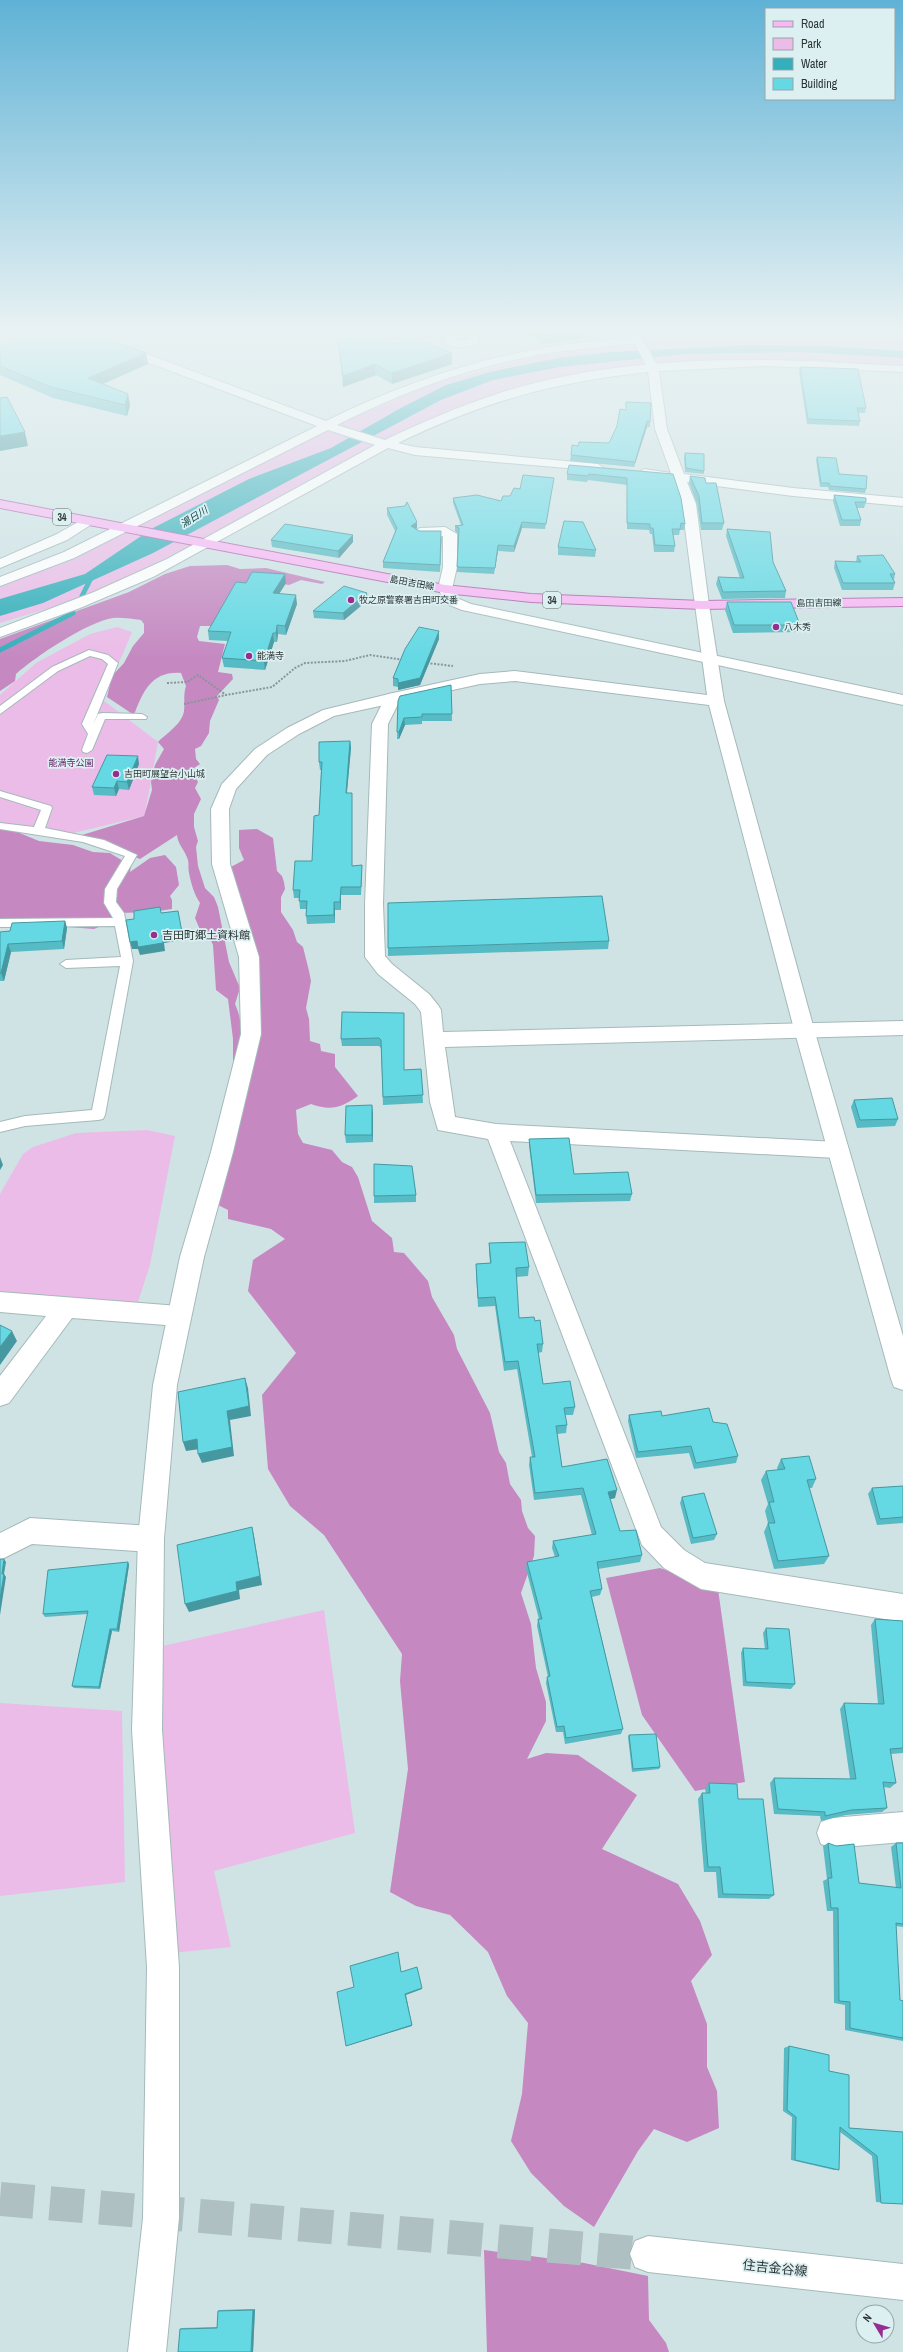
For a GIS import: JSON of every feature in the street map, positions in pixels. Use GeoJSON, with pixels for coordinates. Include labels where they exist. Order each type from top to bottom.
{"type":"FeatureCollection","features":[{"type":"Feature","properties":{"kind":"main road","name":"島田吉田線"},"geometry":{"type":"LineString","coordinates":[[0,504],[87,522],[445,589],[531,598],[702,605],[903,602]]}},
{"type":"Feature","properties":{"kind":"street"},"geometry":{"type":"LineString","coordinates":[[0,582],[69,555],[296,442]]}},
{"type":"Feature","properties":{"kind":"street"},"geometry":{"type":"LineString","coordinates":[[376,442],[415,451],[607,469]]}},
{"type":"Feature","properties":{"kind":"street"},"geometry":{"type":"LineString","coordinates":[[0,633],[96,598],[205,544],[389,442]]}},
{"type":"Feature","properties":{"kind":"street"},"geometry":{"type":"LineString","coordinates":[[666,442],[689,504],[716,701],[804,1028],[903,1379]]}},
{"type":"Feature","properties":{"kind":"street"},"geometry":{"type":"LineString","coordinates":[[630,471],[793,492],[903,502]]}},
{"type":"Feature","properties":{"kind":"street"},"geometry":{"type":"LineString","coordinates":[[0,564],[62,537],[87,522]]}},
{"type":"Feature","properties":{"kind":"street"},"geometry":{"type":"LineString","coordinates":[[420,532],[445,531],[450,534],[450,567],[445,589],[452,601],[467,607],[903,700]]}},
{"type":"Feature","properties":{"kind":"street"},"geometry":{"type":"LineString","coordinates":[[147,2352],[161,2218],[162,1967],[147,1730],[151,1539],[165,1385],[192,1257],[222,1152],[251,1034],[249,957],[221,864],[220,809],[228,788],[261,752],[328,713],[480,679],[515,676],[716,701]]}},
{"type":"Feature","properties":{"kind":"street"},"geometry":{"type":"LineString","coordinates":[[394,698],[380,724],[374,904],[375,957],[385,969],[422,999],[431,1010],[436,1040],[441,1102],[446,1124],[496,1132],[838,1150]]}},
{"type":"Feature","properties":{"kind":"street"},"geometry":{"type":"LineString","coordinates":[[436,1040],[804,1028],[903,1028]]}},
{"type":"Feature","properties":{"kind":"street"},"geometry":{"type":"LineString","coordinates":[[496,1132],[607,1425],[651,1536],[674,1559],[701,1576],[903,1608]]}},
{"type":"Feature","properties":{"kind":"street"},"geometry":{"type":"LineString","coordinates":[[0,1302],[179,1316]]}},
{"type":"Feature","properties":{"kind":"street"},"geometry":{"type":"LineString","coordinates":[[0,1394],[66,1308]]}},
{"type":"Feature","properties":{"kind":"street"},"geometry":{"type":"LineString","coordinates":[[0,1547],[30,1531],[151,1539]]}},
{"type":"Feature","properties":{"kind":"street"},"geometry":{"type":"LineString","coordinates":[[832,1833],[903,1826]]}},
{"type":"Feature","properties":{"kind":"street","name":"住吉金谷線"},"geometry":{"type":"LineString","coordinates":[[648,2254],[903,2282]]}},
{"type":"Feature","properties":{"kind":"lane"},"geometry":{"type":"LineString","coordinates":[[0,711],[56,670],[89,653],[105,657],[113,663],[107,681],[87,724],[93,734]]}},
{"type":"Feature","properties":{"kind":"lane"},"geometry":{"type":"LineString","coordinates":[[88,750],[93,734],[102,716],[142,717]]}},
{"type":"Feature","properties":{"kind":"lane"},"geometry":{"type":"LineString","coordinates":[[0,794],[47,808],[38,831]]}},
{"type":"Feature","properties":{"kind":"lane"},"geometry":{"type":"LineString","coordinates":[[0,826],[38,831],[110,844],[131,855],[111,890],[110,903],[118,913],[127,961],[98,1115],[25,1121],[0,1126]]}},
{"type":"Feature","properties":{"kind":"lane"},"geometry":{"type":"LineString","coordinates":[[0,923],[120,922]]}},
{"type":"Feature","properties":{"kind":"lane"},"geometry":{"type":"LineString","coordinates":[[66,964],[127,961]]}},
{"type":"Feature","properties":{"kind":"path"},"geometry":{"type":"LineString","coordinates":[[184,704],[272,687],[295,668],[305,663],[346,661],[370,655],[410,661]]}},
{"type":"Feature","properties":{"kind":"path"},"geometry":{"type":"LineString","coordinates":[[426,663],[456,666]]}},
{"type":"Feature","properties":{"kind":"path"},"geometry":{"type":"LineString","coordinates":[[167,683],[187,682],[198,675],[226,695]]}},
{"type":"Feature","properties":{"kind":"green space"},"geometry":{"type":"Polygon","coordinates":[[[296,442],[389,442],[99,593],[0,623],[0,583],[64,563],[296,442]]]}},
{"type":"Feature","properties":{"kind":"green space","name":"能満寺公園"},"geometry":{"type":"Polygon","coordinates":[[[117,627],[132,632],[122,656],[99,697],[158,742],[144,816],[61,836],[0,822],[0,695],[36,663],[90,634],[117,627]]]}},
{"type":"Feature","properties":{"kind":"green space"},"geometry":{"type":"Polygon","coordinates":[[[147,1130],[175,1136],[150,1265],[137,1305],[0,1292],[0,1194],[23,1154],[33,1147],[76,1133],[147,1130]]]}},
{"type":"Feature","properties":{"kind":"green space"},"geometry":{"type":"Polygon","coordinates":[[[324,1610],[355,1833],[214,1871],[231,1947],[172,1953],[149,1649],[324,1610]]]}},
{"type":"Feature","properties":{"kind":"green space"},"geometry":{"type":"Polygon","coordinates":[[[0,1703],[122,1711],[125,1882],[0,1896],[0,1703]]]}},
{"type":"Feature","properties":{"kind":"shaded area"},"geometry":{"type":"Polygon","coordinates":[[[227,565],[240,569],[266,568],[325,582],[322,584],[301,580],[289,585],[283,584],[232,626],[200,626],[197,637],[199,641],[225,644],[218,672],[232,674],[233,679],[217,696],[219,700],[210,721],[209,733],[201,746],[195,749],[196,759],[200,764],[191,770],[198,782],[195,788],[201,799],[194,814],[194,827],[198,841],[196,847],[198,866],[205,888],[214,897],[218,907],[229,962],[240,988],[235,1004],[240,1019],[241,1034],[239,1050],[233,1064],[233,1039],[228,999],[216,990],[213,945],[209,936],[201,932],[195,918],[200,903],[192,885],[188,860],[177,835],[140,859],[82,835],[144,816],[152,790],[151,782],[155,765],[164,749],[158,742],[174,728],[183,716],[186,686],[181,673],[163,675],[150,684],[141,698],[134,715],[107,697],[112,676],[124,663],[133,646],[144,633],[144,624],[141,620],[113,618],[90,626],[48,650],[16,674],[15,681],[0,691],[0,639],[129,592],[165,574],[190,566],[227,565]]]}},
{"type":"Feature","properties":{"kind":"shaded area"},"geometry":{"type":"Polygon","coordinates":[[[0,825],[39,841],[73,845],[93,852],[110,853],[131,866],[130,872],[150,858],[165,855],[176,867],[179,885],[170,896],[172,900],[172,909],[152,912],[119,913],[117,924],[106,924],[94,929],[42,925],[0,927],[0,825]]]}},
{"type":"Feature","properties":{"kind":"shaded area"},"geometry":{"type":"Polygon","coordinates":[[[257,829],[273,838],[277,871],[282,876],[285,889],[281,897],[281,912],[293,930],[297,942],[303,947],[309,971],[311,981],[306,1008],[309,1019],[310,1041],[320,1044],[321,1051],[335,1054],[335,1067],[358,1096],[341,1106],[330,1108],[311,1104],[296,1110],[298,1134],[303,1143],[332,1150],[342,1162],[352,1167],[358,1177],[372,1221],[392,1238],[394,1252],[404,1253],[428,1281],[432,1297],[454,1335],[457,1349],[490,1413],[499,1452],[506,1463],[510,1484],[521,1500],[522,1511],[528,1528],[535,1536],[534,1556],[521,1593],[531,1624],[536,1668],[546,1702],[546,1721],[527,1759],[546,1753],[578,1755],[637,1795],[602,1849],[678,1884],[700,1921],[712,1955],[691,1981],[707,2024],[707,2067],[717,2091],[719,2128],[687,2142],[654,2129],[638,2151],[594,2227],[564,2206],[531,2173],[511,2141],[522,2094],[528,2023],[507,1996],[488,1952],[450,1915],[416,1906],[390,1892],[408,1769],[400,1681],[402,1654],[324,1535],[290,1506],[268,1469],[262,1395],[296,1353],[248,1291],[253,1260],[285,1239],[271,1229],[228,1219],[228,1210],[212,1202],[253,1015],[227,869],[244,860],[239,848],[239,830],[257,829]]]}},
{"type":"Feature","properties":{"kind":"shaded area"},"geometry":{"type":"Polygon","coordinates":[[[660,1568],[718,1589],[745,1782],[695,1791],[642,1715],[606,1578],[660,1568]]]}},
{"type":"Feature","properties":{"kind":"shaded area"},"geometry":{"type":"Polygon","coordinates":[[[484,2250],[584,2263],[648,2276],[649,2320],[666,2343],[669,2352],[487,2352],[484,2250]]]}},
{"type":"Feature","properties":{"kind":"water","name":"湯日川"},"geometry":{"type":"Polygon","coordinates":[[[342,442],[362,442],[153,553],[43,603],[0,616],[0,599],[85,574],[153,528],[249,479],[331,448],[342,442]]]}},
{"type":"Feature","properties":{"kind":"building"},"geometry":{"type":"Polygon","coordinates":[[[579,442],[609,443],[610,442],[641,442],[635,462],[571,455],[572,445],[578,446],[579,442]]]}},
{"type":"Feature","properties":{"kind":"building"},"geometry":{"type":"Polygon","coordinates":[[[685,453],[704,454],[704,471],[686,468],[685,453]]]}},
{"type":"Feature","properties":{"kind":"building"},"geometry":{"type":"Polygon","coordinates":[[[817,457],[836,458],[839,474],[867,476],[866,489],[830,486],[829,483],[821,483],[817,457]]]}},
{"type":"Feature","properties":{"kind":"building"},"geometry":{"type":"Polygon","coordinates":[[[569,465],[673,474],[681,498],[685,524],[681,523],[680,529],[672,529],[675,546],[655,545],[653,528],[650,528],[650,524],[627,523],[627,478],[589,474],[588,476],[567,474],[569,465]]]}},
{"type":"Feature","properties":{"kind":"building"},"geometry":{"type":"Polygon","coordinates":[[[523,475],[554,478],[546,524],[522,522],[514,546],[498,545],[495,568],[457,567],[459,528],[455,526],[463,525],[453,498],[477,495],[501,501],[503,496],[510,496],[514,488],[520,489],[523,475]]]}},
{"type":"Feature","properties":{"kind":"building"},"geometry":{"type":"Polygon","coordinates":[[[690,476],[705,478],[706,483],[716,483],[724,523],[702,523],[699,496],[690,476]]]}},
{"type":"Feature","properties":{"kind":"building"},"geometry":{"type":"Polygon","coordinates":[[[834,495],[866,498],[866,502],[855,502],[861,520],[842,520],[834,495]]]}},
{"type":"Feature","properties":{"kind":"building"},"geometry":{"type":"Polygon","coordinates":[[[407,502],[417,522],[411,526],[419,531],[441,531],[440,565],[383,562],[397,528],[387,508],[405,506],[407,502]]]}},
{"type":"Feature","properties":{"kind":"building"},"geometry":{"type":"Polygon","coordinates":[[[564,521],[583,522],[596,550],[558,547],[564,521]]]}},
{"type":"Feature","properties":{"kind":"building"},"geometry":{"type":"Polygon","coordinates":[[[285,524],[353,535],[338,551],[271,540],[285,524]]]}},
{"type":"Feature","properties":{"kind":"building"},"geometry":{"type":"Polygon","coordinates":[[[727,529],[770,532],[773,562],[786,591],[723,592],[718,577],[744,578],[727,529]]]}},
{"type":"Feature","properties":{"kind":"building"},"geometry":{"type":"Polygon","coordinates":[[[883,555],[895,574],[890,574],[895,583],[843,583],[835,561],[861,562],[857,556],[883,555]]]}},
{"type":"Feature","properties":{"kind":"building"},"geometry":{"type":"Polygon","coordinates":[[[252,572],[285,574],[273,593],[296,595],[285,626],[277,625],[276,633],[273,633],[264,661],[222,658],[231,632],[208,631],[236,582],[246,583],[252,572]]]}},
{"type":"Feature","properties":{"kind":"building"},"geometry":{"type":"Polygon","coordinates":[[[344,586],[367,593],[343,613],[313,611],[344,586]]]}},
{"type":"Feature","properties":{"kind":"building"},"geometry":{"type":"Polygon","coordinates":[[[727,602],[791,602],[800,625],[734,625],[727,602]]]}},
{"type":"Feature","properties":{"kind":"building"},"geometry":{"type":"Polygon","coordinates":[[[419,627],[439,631],[420,678],[398,683],[398,679],[393,678],[405,649],[419,627]]]}},
{"type":"Feature","properties":{"kind":"building"},"geometry":{"type":"Polygon","coordinates":[[[451,685],[452,714],[422,714],[422,717],[404,718],[399,732],[397,732],[398,701],[400,696],[451,685]]]}},
{"type":"Feature","properties":{"kind":"building"},"geometry":{"type":"Polygon","coordinates":[[[350,741],[346,793],[352,793],[352,866],[362,865],[361,887],[341,887],[340,902],[334,902],[334,915],[306,916],[307,901],[299,901],[300,890],[293,890],[295,861],[312,861],[314,816],[319,815],[322,762],[319,762],[319,742],[350,741]]]}},
{"type":"Feature","properties":{"kind":"building"},"geometry":{"type":"Polygon","coordinates":[[[107,755],[138,756],[127,782],[117,781],[114,788],[92,787],[107,755]]]}},
{"type":"Feature","properties":{"kind":"building"},"geometry":{"type":"Polygon","coordinates":[[[602,896],[609,941],[388,948],[388,903],[602,896]]]}},
{"type":"Feature","properties":{"kind":"building"},"geometry":{"type":"Polygon","coordinates":[[[160,907],[161,913],[178,911],[182,932],[162,935],[163,943],[138,947],[137,941],[130,942],[126,920],[134,919],[134,911],[160,907]]]}},
{"type":"Feature","properties":{"kind":"building"},"geometry":{"type":"Polygon","coordinates":[[[65,921],[62,941],[8,944],[0,973],[0,932],[10,931],[12,923],[65,921]]]}},
{"type":"Feature","properties":{"kind":"building"},"geometry":{"type":"Polygon","coordinates":[[[342,1012],[404,1013],[404,1070],[421,1069],[423,1095],[383,1097],[381,1040],[379,1038],[341,1039],[342,1012]]]}},
{"type":"Feature","properties":{"kind":"building"},"geometry":{"type":"Polygon","coordinates":[[[892,1098],[898,1119],[860,1120],[854,1100],[892,1098]]]}},
{"type":"Feature","properties":{"kind":"building"},"geometry":{"type":"Polygon","coordinates":[[[372,1105],[372,1135],[345,1135],[346,1106],[372,1105]]]}},
{"type":"Feature","properties":{"kind":"building"},"geometry":{"type":"Polygon","coordinates":[[[569,1138],[574,1174],[628,1172],[632,1194],[536,1195],[529,1139],[569,1138]]]}},
{"type":"Feature","properties":{"kind":"building"},"geometry":{"type":"Polygon","coordinates":[[[374,1164],[412,1166],[416,1195],[374,1196],[374,1164]]]}},
{"type":"Feature","properties":{"kind":"building"},"geometry":{"type":"Polygon","coordinates":[[[525,1242],[529,1267],[516,1268],[519,1318],[534,1317],[535,1321],[540,1320],[543,1344],[537,1344],[543,1384],[570,1381],[575,1407],[564,1408],[567,1425],[556,1426],[562,1467],[607,1459],[617,1490],[608,1492],[620,1531],[636,1530],[642,1555],[597,1562],[602,1589],[590,1591],[623,1729],[566,1738],[564,1726],[557,1727],[547,1677],[550,1676],[538,1619],[542,1619],[527,1562],[559,1556],[553,1541],[596,1534],[583,1488],[535,1493],[530,1457],[535,1457],[518,1361],[505,1362],[495,1297],[478,1298],[476,1264],[491,1263],[489,1243],[525,1242]]]}},
{"type":"Feature","properties":{"kind":"building"},"geometry":{"type":"Polygon","coordinates":[[[0,1325],[12,1331],[0,1347],[0,1325]]]}},
{"type":"Feature","properties":{"kind":"building"},"geometry":{"type":"Polygon","coordinates":[[[245,1378],[249,1406],[227,1411],[232,1447],[198,1454],[197,1439],[183,1442],[178,1392],[245,1378]]]}},
{"type":"Feature","properties":{"kind":"building"},"geometry":{"type":"Polygon","coordinates":[[[709,1408],[713,1422],[727,1424],[738,1456],[696,1463],[691,1446],[638,1452],[629,1415],[661,1411],[662,1416],[709,1408]]]}},
{"type":"Feature","properties":{"kind":"building"},"geometry":{"type":"Polygon","coordinates":[[[809,1456],[816,1479],[807,1480],[829,1556],[778,1561],[768,1523],[775,1523],[769,1502],[774,1502],[766,1471],[785,1469],[781,1459],[809,1456]]]}},
{"type":"Feature","properties":{"kind":"building"},"geometry":{"type":"Polygon","coordinates":[[[903,1486],[903,1517],[880,1519],[872,1488],[903,1486]]]}},
{"type":"Feature","properties":{"kind":"building"},"geometry":{"type":"Polygon","coordinates":[[[704,1493],[717,1534],[693,1538],[682,1497],[704,1493]]]}},
{"type":"Feature","properties":{"kind":"building"},"geometry":{"type":"Polygon","coordinates":[[[252,1527],[260,1576],[236,1582],[237,1591],[185,1604],[177,1545],[252,1527]]]}},
{"type":"Feature","properties":{"kind":"building"},"geometry":{"type":"Polygon","coordinates":[[[0,1559],[4,1559],[2,1574],[4,1574],[0,1599],[0,1559]]]}},
{"type":"Feature","properties":{"kind":"building"},"geometry":{"type":"Polygon","coordinates":[[[128,1562],[117,1629],[110,1629],[99,1687],[72,1686],[88,1611],[43,1614],[48,1570],[128,1562]]]}},
{"type":"Feature","properties":{"kind":"building"},"geometry":{"type":"Polygon","coordinates":[[[875,1619],[903,1621],[903,1748],[890,1749],[896,1783],[883,1782],[887,1808],[851,1810],[825,1816],[825,1812],[778,1809],[774,1778],[856,1779],[844,1703],[884,1704],[875,1619]]]}},
{"type":"Feature","properties":{"kind":"building"},"geometry":{"type":"Polygon","coordinates":[[[766,1628],[789,1629],[795,1684],[746,1682],[743,1648],[768,1649],[766,1628]]]}},
{"type":"Feature","properties":{"kind":"building"},"geometry":{"type":"Polygon","coordinates":[[[656,1734],[660,1767],[633,1769],[629,1735],[656,1734]]]}},
{"type":"Feature","properties":{"kind":"building"},"geometry":{"type":"Polygon","coordinates":[[[709,1783],[737,1784],[738,1799],[763,1799],[774,1895],[723,1894],[720,1867],[708,1867],[702,1793],[710,1793],[709,1783]]]}},
{"type":"Feature","properties":{"kind":"building"},"geometry":{"type":"Polygon","coordinates":[[[828,1843],[836,1846],[854,1844],[859,1883],[901,1888],[896,1843],[903,1843],[903,1924],[896,1923],[900,2000],[903,2001],[903,2038],[850,2028],[850,2002],[839,2001],[838,1908],[831,1908],[828,1878],[832,1878],[828,1843]]]}},
{"type":"Feature","properties":{"kind":"building"},"geometry":{"type":"Polygon","coordinates":[[[398,1952],[401,1972],[417,1967],[422,1988],[405,1994],[412,2025],[346,2046],[337,1992],[354,1987],[350,1966],[398,1952]]]}},
{"type":"Feature","properties":{"kind":"building"},"geometry":{"type":"Polygon","coordinates":[[[789,2046],[829,2055],[829,2071],[849,2075],[849,2128],[903,2132],[903,2204],[881,2203],[877,2156],[840,2127],[839,2170],[795,2160],[796,2117],[787,2110],[789,2046]]]}},
{"type":"Feature","properties":{"kind":"building"},"geometry":{"type":"Polygon","coordinates":[[[253,2310],[251,2352],[178,2352],[180,2329],[217,2328],[218,2311],[253,2310]]]}},
{"type":"Feature","properties":{"kind":"waterway"},"geometry":{"type":"LineString","coordinates":[[82,596],[92,576]]}},
{"type":"Feature","properties":{"kind":"waterway"},"geometry":{"type":"LineString","coordinates":[[0,650],[73,613]]}},
{"type":"Feature","properties":{"kind":"tunnel"},"geometry":{"type":"LineString","coordinates":[[0,2199],[648,2254]]}},
{"type":"Feature","properties":{"kind":"place","name":"牧之原警察署吉田町交番"},"geometry":{"type":"Point","coordinates":[351,600]}},
{"type":"Feature","properties":{"kind":"place","name":"八木秀"},"geometry":{"type":"Point","coordinates":[776,627]}},
{"type":"Feature","properties":{"kind":"place","name":"能満寺"},"geometry":{"type":"Point","coordinates":[249,656]}},
{"type":"Feature","properties":{"kind":"place","name":"吉田町展望台小山城"},"geometry":{"type":"Point","coordinates":[116,774]}},
{"type":"Feature","properties":{"kind":"place","name":"吉田町郷土資料館"},"geometry":{"type":"Point","coordinates":[154,935]}}]}
